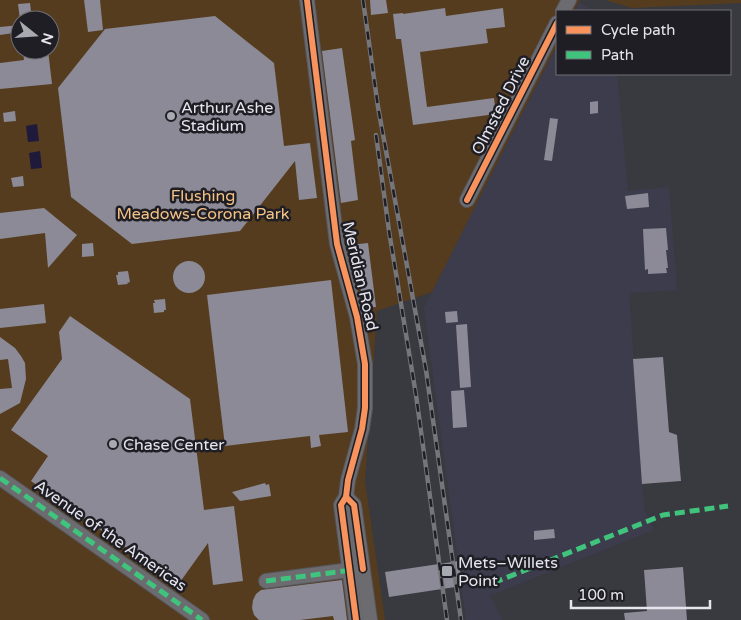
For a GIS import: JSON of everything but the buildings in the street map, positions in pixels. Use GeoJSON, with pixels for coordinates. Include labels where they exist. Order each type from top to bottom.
{"type":"FeatureCollection","features":[{"type":"Feature","properties":{"kind":"street","name":"Meridian Road"},"geometry":{"type":"LineString","coordinates":[[307,0],[336,244],[357,317],[365,364],[365,408],[362,429],[348,480],[346,497],[341,505],[370,620]]}},
{"type":"Feature","properties":{"kind":"street","name":"Olmsted Drive"},"geometry":{"type":"LineString","coordinates":[[467,200],[556,25]]}},
{"type":"Feature","properties":{"kind":"street","name":"Avenue of the Americas"},"geometry":{"type":"LineString","coordinates":[[0,478],[202,620]]}},
{"type":"Feature","properties":{"kind":"street","name":"Meridian Road"},"geometry":{"type":"LineString","coordinates":[[356,569],[356,620]]}},
{"type":"Feature","properties":{"kind":"street"},"geometry":{"type":"LineString","coordinates":[[266,581],[356,569]]}},
{"type":"Feature","properties":{"kind":"shaded area"},"geometry":{"type":"Polygon","coordinates":[[[579,2],[593,10],[575,10],[579,2]]]}},
{"type":"Feature","properties":{"kind":"shaded area"},"geometry":{"type":"Polygon","coordinates":[[[556,47],[556,75],[617,75],[628,191],[669,187],[677,290],[629,293],[644,509],[654,530],[489,596],[502,620],[466,620],[424,308],[556,47]]]}},
{"type":"Feature","properties":{"kind":"shaded area"},"geometry":{"type":"Polygon","coordinates":[[[37,124],[39,141],[28,142],[26,126],[37,124]]]}},
{"type":"Feature","properties":{"kind":"shaded area"},"geometry":{"type":"Polygon","coordinates":[[[40,151],[42,168],[31,169],[29,153],[40,151]]]}},
{"type":"Feature","properties":{"kind":"green space","name":"Flushing Meadows-Corona Park"},"geometry":{"type":"Polygon","coordinates":[[[0,0],[580,0],[575,10],[556,10],[556,47],[432,292],[377,311],[365,481],[385,620],[0,620],[0,0]]]}},
{"type":"Feature","properties":{"kind":"green space"},"geometry":{"type":"Polygon","coordinates":[[[605,0],[741,0],[741,3],[632,8],[605,0]]]}},
{"type":"Feature","properties":{"kind":"railway"},"geometry":{"type":"LineString","coordinates":[[363,0],[378,107],[426,370],[461,620]]}},
{"type":"Feature","properties":{"kind":"railway"},"geometry":{"type":"LineString","coordinates":[[376,135],[389,231],[416,395],[447,620]]}},
{"type":"Feature","properties":{"kind":"marked path"},"geometry":{"type":"LineString","coordinates":[[0,478],[202,620]]}},
{"type":"Feature","properties":{"kind":"marked path"},"geometry":{"type":"LineString","coordinates":[[493,583],[663,515],[728,506]]}},
{"type":"Feature","properties":{"kind":"marked path"},"geometry":{"type":"LineString","coordinates":[[266,581],[353,570]]}},
{"type":"Feature","properties":{"kind":"cycle path"},"geometry":{"type":"LineString","coordinates":[[307,0],[337,244],[357,317],[365,364],[365,408],[362,429],[348,480],[346,497],[341,505],[356,620]]}},
{"type":"Feature","properties":{"kind":"cycle path"},"geometry":{"type":"LineString","coordinates":[[467,200],[556,25]]}},
{"type":"Feature","properties":{"kind":"cycle path"},"geometry":{"type":"LineString","coordinates":[[346,497],[354,505],[363,569]]}},
{"type":"Feature","properties":{"kind":"place","name":"Arthur Ashe Stadium"},"geometry":{"type":"Point","coordinates":[171,116]}},
{"type":"Feature","properties":{"kind":"place","name":"Chase Center"},"geometry":{"type":"Point","coordinates":[113,444]}},
{"type":"Feature","properties":{"kind":"place","name":"Mets–Willets Point"},"geometry":{"type":"Point","coordinates":[447,571]}}]}
